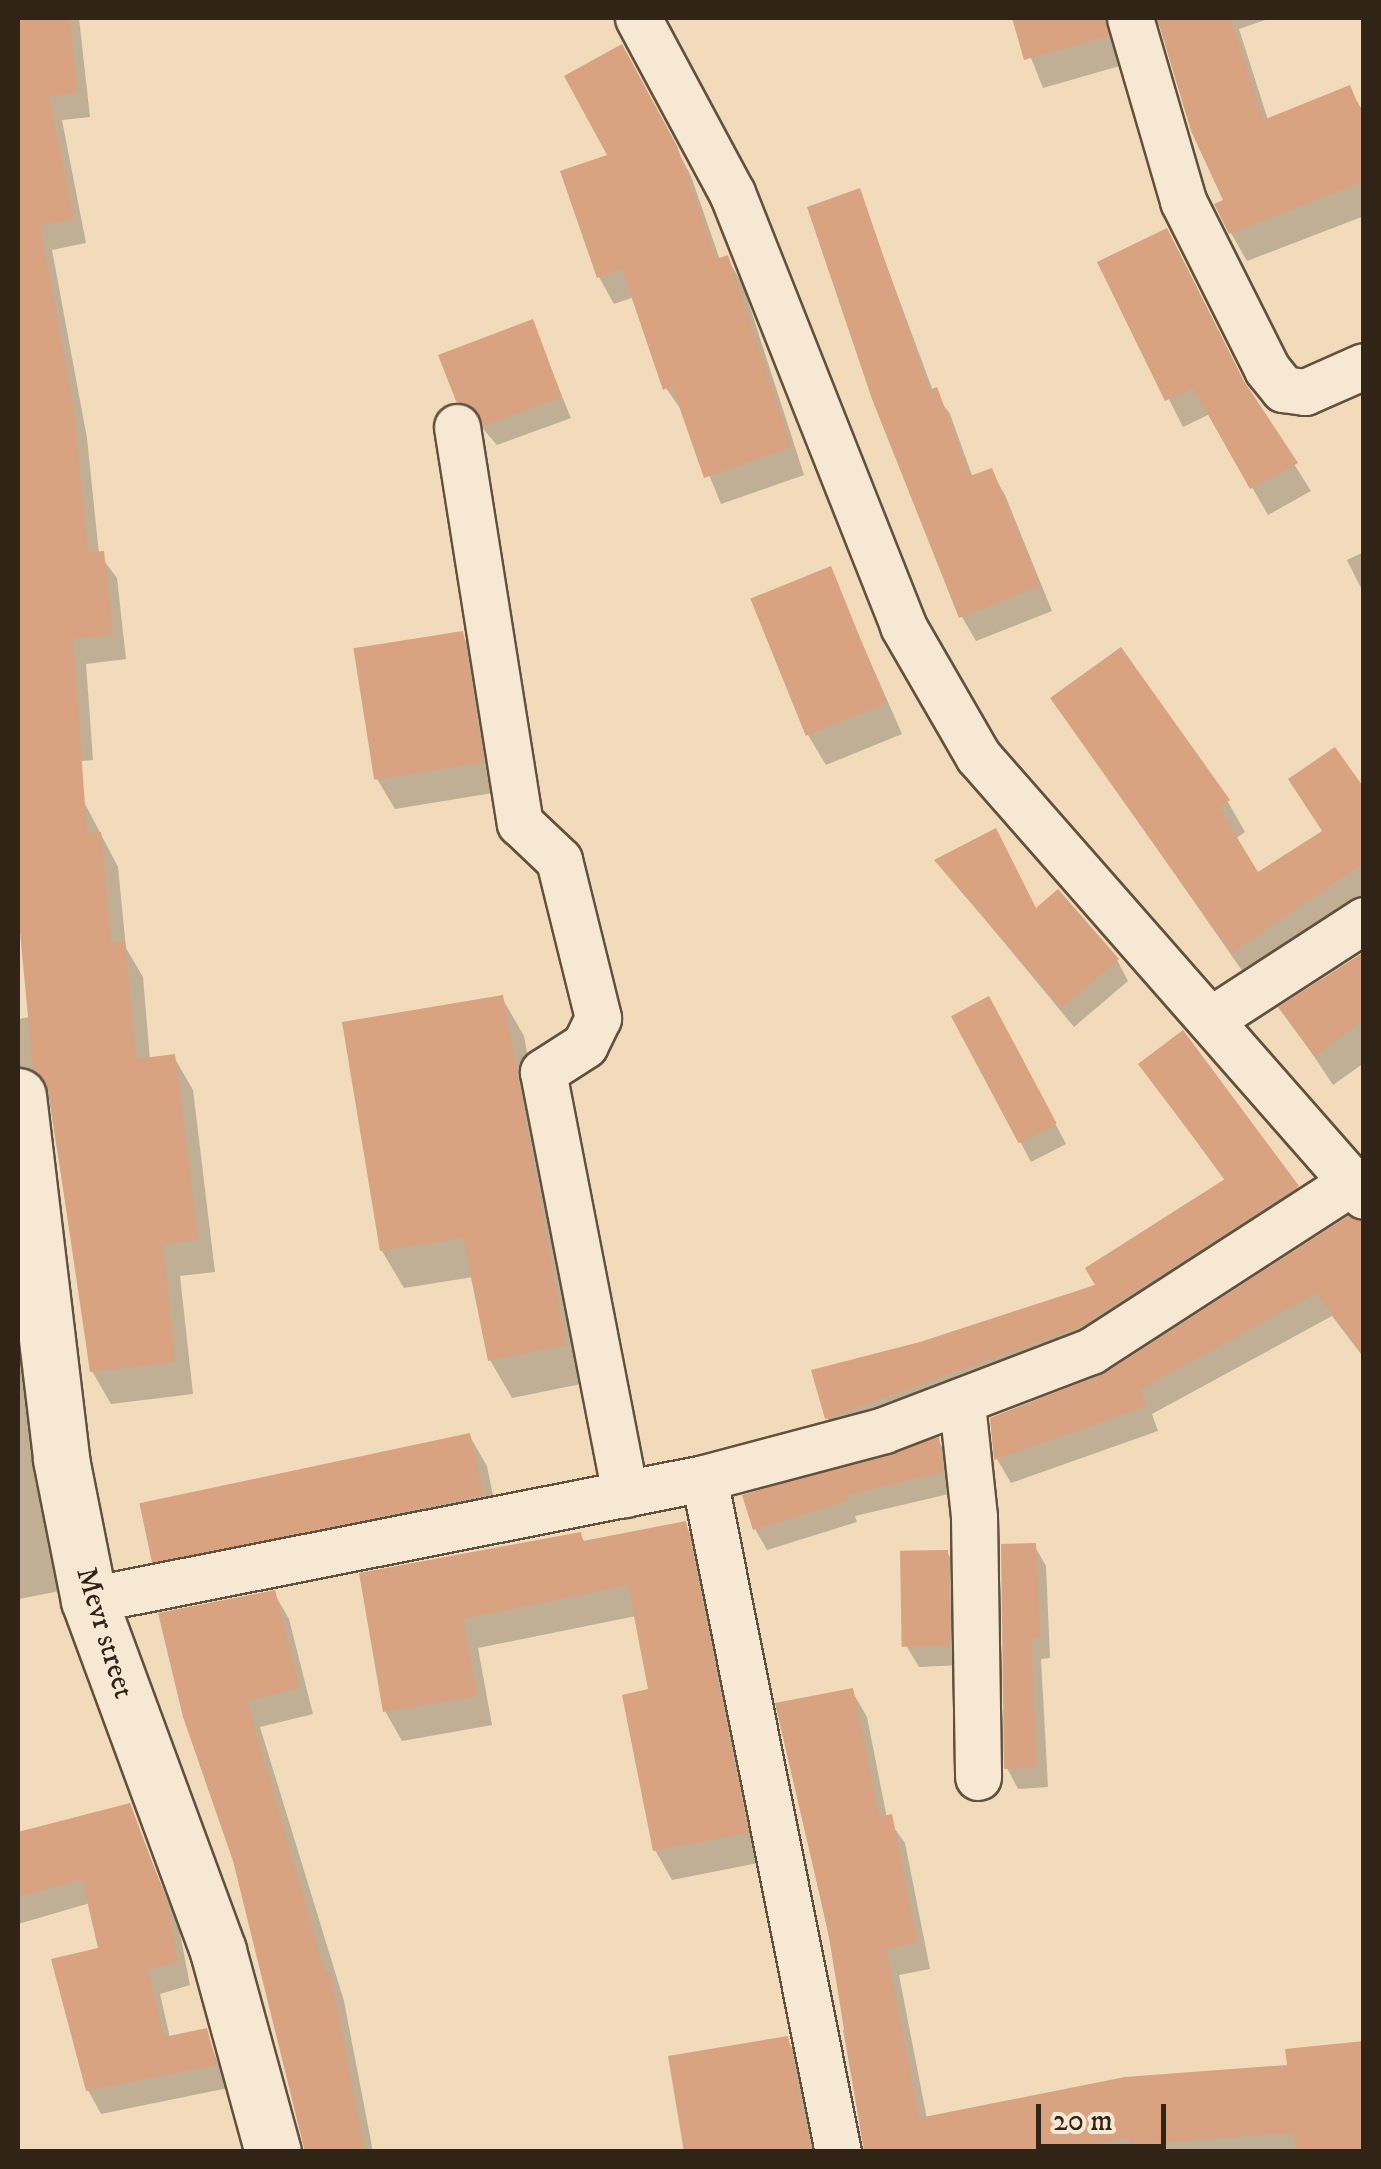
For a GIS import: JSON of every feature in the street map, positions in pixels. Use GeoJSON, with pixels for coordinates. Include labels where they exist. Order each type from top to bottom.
{"type":"FeatureCollection","features":[{"type":"Feature","properties":{"kind":"street"},"geometry":{"type":"LineString","coordinates":[[89,1600],[704,1478],[962,1404],[1091,1351],[1358,1189],[978,756],[912,642],[732,193],[638,18]]}},
{"type":"Feature","properties":{"kind":"street"},"geometry":{"type":"LineString","coordinates":[[1130,18],[1183,201],[1267,369],[1284,389],[1304,392],[1364,366]]}},
{"type":"Feature","properties":{"kind":"street"},"geometry":{"type":"LineString","coordinates":[[456,427],[520,823],[559,860],[598,1018],[585,1045],[543,1072],[626,1494]]}},
{"type":"Feature","properties":{"kind":"street"},"geometry":{"type":"LineString","coordinates":[[1210,1020],[1364,920]]}},
{"type":"Feature","properties":{"kind":"street","name":"Mevr street"},"geometry":{"type":"LineString","coordinates":[[18,1096],[61,1458],[89,1600],[218,1951],[272,2152]]}},
{"type":"Feature","properties":{"kind":"street"},"geometry":{"type":"LineString","coordinates":[[962,1404],[974,1517],[978,1776]]}},
{"type":"Feature","properties":{"kind":"street"},"geometry":{"type":"LineString","coordinates":[[704,1478],[838,2152]]}},
{"type":"Feature","properties":{"kind":"building"},"geometry":{"type":"Polygon","coordinates":[[[18,18],[70,18],[77,93],[49,96],[74,219],[40,225],[74,411],[88,552],[104,551],[113,635],[73,639],[87,833],[101,832],[111,943],[125,942],[136,1059],[175,1054],[198,1240],[163,1244],[175,1362],[90,1372],[49,1092],[33,1069],[18,911],[18,18]]]}},
{"type":"Feature","properties":{"kind":"building"},"geometry":{"type":"Polygon","coordinates":[[[1012,18],[1104,18],[1108,36],[1024,60],[1012,18]]]}},
{"type":"Feature","properties":{"kind":"building"},"geometry":{"type":"Polygon","coordinates":[[[1157,18],[1230,18],[1263,120],[1350,85],[1364,119],[1364,181],[1229,234],[1214,204],[1223,200],[1191,131],[1157,18]]]}},
{"type":"Feature","properties":{"kind":"building"},"geometry":{"type":"Polygon","coordinates":[[[622,44],[677,146],[716,259],[728,255],[791,447],[704,478],[672,386],[663,390],[622,269],[597,278],[560,171],[607,155],[564,76],[622,44]]]}},
{"type":"Feature","properties":{"kind":"building"},"geometry":{"type":"Polygon","coordinates":[[[860,188],[929,390],[937,387],[970,476],[992,468],[1040,586],[959,618],[872,399],[807,207],[860,188]]]}},
{"type":"Feature","properties":{"kind":"building"},"geometry":{"type":"Polygon","coordinates":[[[1167,228],[1244,381],[1298,463],[1250,489],[1193,388],[1165,401],[1097,262],[1167,228]]]}},
{"type":"Feature","properties":{"kind":"building"},"geometry":{"type":"Polygon","coordinates":[[[533,319],[562,397],[483,426],[477,410],[456,401],[438,355],[533,319]]]}},
{"type":"Feature","properties":{"kind":"building"},"geometry":{"type":"Polygon","coordinates":[[[831,566],[886,703],[806,736],[750,599],[831,566]]]}},
{"type":"Feature","properties":{"kind":"building"},"geometry":{"type":"Polygon","coordinates":[[[463,631],[484,762],[374,780],[353,648],[463,631]]]}},
{"type":"Feature","properties":{"kind":"building"},"geometry":{"type":"Polygon","coordinates":[[[1121,647],[1230,800],[1219,808],[1258,872],[1322,831],[1288,779],[1335,747],[1364,788],[1364,863],[1231,953],[1050,698],[1121,647]]]}},
{"type":"Feature","properties":{"kind":"building"},"geometry":{"type":"Polygon","coordinates":[[[996,828],[1036,908],[1058,889],[1119,959],[1061,1008],[934,860],[996,828]]]}},
{"type":"Feature","properties":{"kind":"building"},"geometry":{"type":"Polygon","coordinates":[[[1364,952],[1364,1020],[1314,1056],[1278,1007],[1364,952]]]}},
{"type":"Feature","properties":{"kind":"building"},"geometry":{"type":"Polygon","coordinates":[[[503,995],[566,1345],[488,1361],[463,1238],[380,1251],[342,1022],[503,995]]]}},
{"type":"Feature","properties":{"kind":"building"},"geometry":{"type":"Polygon","coordinates":[[[989,996],[1057,1123],[1019,1143],[951,1016],[989,996]]]}},
{"type":"Feature","properties":{"kind":"building"},"geometry":{"type":"Polygon","coordinates":[[[1183,1030],[1299,1186],[1079,1327],[825,1419],[811,1370],[920,1342],[1095,1285],[1085,1268],[1225,1179],[1138,1064],[1183,1030]]]}},
{"type":"Feature","properties":{"kind":"building"},"geometry":{"type":"Polygon","coordinates":[[[1348,1216],[1364,1222],[1364,1356],[1316,1293],[1140,1389],[1146,1406],[994,1460],[990,1418],[1105,1373],[1348,1216]]]}},
{"type":"Feature","properties":{"kind":"building"},"geometry":{"type":"Polygon","coordinates":[[[470,1433],[483,1495],[152,1565],[139,1503],[470,1433]]]}},
{"type":"Feature","properties":{"kind":"building"},"geometry":{"type":"Polygon","coordinates":[[[939,1437],[943,1472],[845,1496],[847,1501],[753,1530],[742,1495],[939,1437]]]}},
{"type":"Feature","properties":{"kind":"building"},"geometry":{"type":"Polygon","coordinates":[[[686,1521],[748,1833],[653,1851],[622,1695],[648,1689],[628,1585],[463,1619],[477,1696],[383,1712],[359,1573],[581,1532],[583,1541],[686,1521]]]}},
{"type":"Feature","properties":{"kind":"building"},"geometry":{"type":"Polygon","coordinates":[[[1036,1543],[1040,1638],[1031,1639],[1037,1767],[1004,1769],[1001,1544],[1036,1543]]]}},
{"type":"Feature","properties":{"kind":"building"},"geometry":{"type":"Polygon","coordinates":[[[948,1550],[950,1646],[902,1647],[900,1551],[948,1550]]]}},
{"type":"Feature","properties":{"kind":"building"},"geometry":{"type":"Polygon","coordinates":[[[275,1590],[300,1688],[247,1701],[325,1973],[330,1972],[365,2152],[305,2152],[233,1861],[183,1717],[158,1613],[275,1590]]]}},
{"type":"Feature","properties":{"kind":"building"},"geometry":{"type":"Polygon","coordinates":[[[853,1688],[879,1817],[892,1814],[917,1943],[886,1949],[919,2118],[1125,2077],[1287,2065],[1285,2049],[1364,2041],[1364,2149],[1296,2152],[1294,2133],[1130,2145],[1129,2138],[1043,2152],[864,2152],[828,1931],[775,1703],[853,1688]]]}},
{"type":"Feature","properties":{"kind":"building"},"geometry":{"type":"Polygon","coordinates":[[[130,1803],[167,1902],[178,1962],[148,1970],[164,2037],[207,2028],[217,2065],[86,2091],[51,1959],[98,1948],[82,1879],[18,1897],[18,1832],[130,1803]]]}},
{"type":"Feature","properties":{"kind":"building"},"geometry":{"type":"Polygon","coordinates":[[[788,2036],[811,2152],[684,2152],[668,2056],[788,2036]]]}}]}
